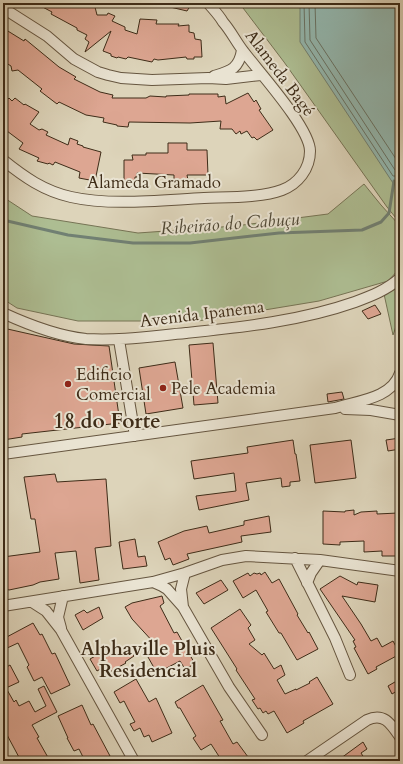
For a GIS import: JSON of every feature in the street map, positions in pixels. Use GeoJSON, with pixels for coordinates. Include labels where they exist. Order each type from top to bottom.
{"type":"FeatureCollection","features":[{"type":"Feature","properties":{"kind":"street","name":"Alameda Bagé"},"geometry":{"type":"LineString","coordinates":[[208,3],[224,22],[242,50],[302,128],[309,144],[310,152],[309,161],[306,168]]}},
{"type":"Feature","properties":{"kind":"street"},"geometry":{"type":"LineString","coordinates":[[3,8],[47,36],[74,59],[98,72],[121,78],[135,80],[208,78],[226,80],[261,75]]}},
{"type":"Feature","properties":{"kind":"street"},"geometry":{"type":"LineString","coordinates":[[208,78],[234,69],[240,60],[242,50]]}},
{"type":"Feature","properties":{"kind":"street","name":"Alameda Gramado"},"geometry":{"type":"LineString","coordinates":[[3,160],[23,176],[47,189],[71,197],[96,201],[172,200],[240,197],[266,194],[291,186],[297,181],[306,168]]}},
{"type":"Feature","properties":{"kind":"street","name":"Avenida Ipanema"},"geometry":{"type":"LineString","coordinates":[[3,313],[40,328],[72,337],[119,340],[207,331],[305,316],[338,308],[376,294],[394,284],[400,278]]}},
{"type":"Feature","properties":{"kind":"street"},"geometry":{"type":"LineString","coordinates":[[119,340],[135,436]]}},
{"type":"Feature","properties":{"kind":"street"},"geometry":{"type":"LineString","coordinates":[[3,454],[335,408],[368,400],[380,395],[392,386],[400,373]]}},
{"type":"Feature","properties":{"kind":"street"},"geometry":{"type":"LineString","coordinates":[[335,408],[371,410],[400,415]]}},
{"type":"Feature","properties":{"kind":"street"},"geometry":{"type":"LineString","coordinates":[[3,606],[153,582],[222,560],[246,556],[320,560],[400,571]]}},
{"type":"Feature","properties":{"kind":"street"},"geometry":{"type":"LineString","coordinates":[[295,558],[335,638],[350,675]]}},
{"type":"Feature","properties":{"kind":"street"},"geometry":{"type":"LineString","coordinates":[[307,583],[311,573],[320,560]]}},
{"type":"Feature","properties":{"kind":"street"},"geometry":{"type":"LineString","coordinates":[[183,607],[181,589],[185,573]]}},
{"type":"Feature","properties":{"kind":"street"},"geometry":{"type":"LineString","coordinates":[[153,582],[167,590],[183,607],[229,687],[262,734]]}},
{"type":"Feature","properties":{"kind":"street"},"geometry":{"type":"LineString","coordinates":[[61,630],[58,617],[63,596]]}},
{"type":"Feature","properties":{"kind":"street"},"geometry":{"type":"LineString","coordinates":[[32,602],[46,611],[61,630],[134,761]]}},
{"type":"Feature","properties":{"kind":"street"},"geometry":{"type":"LineString","coordinates":[[307,761],[372,717],[386,719],[400,737]]}},
{"type":"Feature","properties":{"kind":"green space"},"geometry":{"type":"Polygon","coordinates":[[[400,3],[400,223],[284,62],[240,4],[400,3]]]}},
{"type":"Feature","properties":{"kind":"green space"},"geometry":{"type":"Polygon","coordinates":[[[364,184],[400,226],[400,268],[388,281],[319,301],[198,321],[78,321],[17,308],[3,299],[3,197],[32,216],[138,233],[235,226],[328,214],[364,184]]]}},
{"type":"Feature","properties":{"kind":"green space"},"geometry":{"type":"Polygon","coordinates":[[[400,283],[400,315],[393,335],[384,294],[400,283]]]}},
{"type":"Feature","properties":{"kind":"water"},"geometry":{"type":"Polygon","coordinates":[[[300,3],[400,3],[400,179],[393,183],[300,42],[300,3]]]}},
{"type":"Feature","properties":{"kind":"building"},"geometry":{"type":"Polygon","coordinates":[[[35,3],[80,3],[88,7],[92,6],[95,7],[97,15],[107,15],[108,13],[115,16],[112,21],[125,27],[125,30],[137,34],[140,19],[157,20],[156,24],[179,24],[178,26],[189,25],[189,32],[194,33],[195,39],[201,40],[202,57],[194,57],[194,59],[187,59],[186,57],[158,60],[154,59],[152,62],[128,57],[126,59],[117,58],[103,51],[111,31],[85,52],[89,42],[85,39],[87,35],[51,14],[52,12],[35,3]]]}},
{"type":"Feature","properties":{"kind":"building"},"geometry":{"type":"Polygon","coordinates":[[[166,3],[192,3],[187,11],[166,6],[166,3]]]}},
{"type":"Feature","properties":{"kind":"building"},"geometry":{"type":"Polygon","coordinates":[[[3,28],[24,41],[25,39],[59,67],[76,77],[74,79],[100,92],[113,95],[112,98],[146,98],[150,96],[166,97],[189,94],[218,94],[218,97],[225,96],[226,104],[248,93],[254,102],[256,100],[261,109],[259,110],[273,130],[257,140],[254,137],[252,138],[247,131],[241,134],[240,131],[236,134],[232,129],[220,129],[221,121],[190,123],[129,122],[128,127],[103,122],[104,118],[86,115],[59,102],[57,104],[40,91],[42,89],[18,70],[12,71],[11,66],[3,61],[3,28]]]}},
{"type":"Feature","properties":{"kind":"building"},"geometry":{"type":"Polygon","coordinates":[[[3,97],[7,100],[9,98],[12,101],[15,98],[24,105],[25,104],[39,112],[30,124],[39,130],[42,129],[48,132],[46,135],[68,145],[70,138],[78,141],[77,144],[83,147],[101,152],[95,181],[79,178],[80,172],[55,162],[53,165],[37,161],[39,158],[19,149],[23,143],[3,128],[3,97]]]}},
{"type":"Feature","properties":{"kind":"building"},"geometry":{"type":"Polygon","coordinates":[[[168,143],[187,143],[187,150],[207,150],[208,175],[187,175],[188,180],[174,180],[174,175],[137,173],[135,181],[124,181],[124,160],[133,160],[132,155],[146,155],[146,153],[168,153],[168,143]]]}},
{"type":"Feature","properties":{"kind":"building"},"geometry":{"type":"Polygon","coordinates":[[[375,305],[381,314],[368,319],[362,311],[375,305]]]}},
{"type":"Feature","properties":{"kind":"building","name":"Edificio Comercial"},"geometry":{"type":"Polygon","coordinates":[[[3,328],[74,344],[109,346],[120,423],[22,434],[22,437],[3,440],[3,328]]]}},
{"type":"Feature","properties":{"kind":"building"},"geometry":{"type":"Polygon","coordinates":[[[213,343],[218,403],[194,405],[189,345],[213,343]]]}},
{"type":"Feature","properties":{"kind":"building"},"geometry":{"type":"Polygon","coordinates":[[[175,362],[183,408],[146,414],[139,368],[175,362]]]}},
{"type":"Feature","properties":{"kind":"building"},"geometry":{"type":"Polygon","coordinates":[[[342,392],[344,399],[328,402],[327,394],[342,392]]]}},
{"type":"Feature","properties":{"kind":"building"},"geometry":{"type":"Polygon","coordinates":[[[400,438],[400,449],[388,451],[386,440],[400,438]]]}},
{"type":"Feature","properties":{"kind":"building"},"geometry":{"type":"Polygon","coordinates":[[[293,440],[300,481],[290,482],[290,486],[282,487],[281,478],[246,483],[249,500],[199,510],[196,496],[236,491],[234,473],[194,479],[191,461],[248,453],[247,447],[293,440]]]}},
{"type":"Feature","properties":{"kind":"building"},"geometry":{"type":"Polygon","coordinates":[[[351,440],[356,478],[315,483],[310,445],[351,440]]]}},
{"type":"Feature","properties":{"kind":"building"},"geometry":{"type":"Polygon","coordinates":[[[55,474],[57,482],[106,479],[111,546],[95,548],[99,580],[80,583],[76,551],[55,553],[59,579],[9,590],[3,588],[3,557],[40,552],[35,519],[31,519],[24,477],[55,474]]]}},
{"type":"Feature","properties":{"kind":"building"},"geometry":{"type":"Polygon","coordinates":[[[354,510],[354,515],[361,512],[377,511],[377,514],[398,513],[399,556],[382,556],[382,551],[364,552],[364,541],[340,542],[340,545],[323,544],[323,511],[345,512],[354,510]]]}},
{"type":"Feature","properties":{"kind":"building"},"geometry":{"type":"Polygon","coordinates":[[[269,516],[271,532],[241,536],[242,542],[187,554],[189,559],[173,565],[170,558],[165,560],[158,542],[184,531],[207,526],[209,533],[244,525],[244,521],[269,516]]]}},
{"type":"Feature","properties":{"kind":"building"},"geometry":{"type":"Polygon","coordinates":[[[135,539],[138,557],[145,556],[147,566],[123,569],[119,542],[135,539]]]}},
{"type":"Feature","properties":{"kind":"building"},"geometry":{"type":"Polygon","coordinates":[[[265,572],[272,583],[279,579],[298,614],[297,615],[308,633],[309,632],[318,649],[297,660],[281,633],[279,633],[266,612],[268,611],[256,590],[243,598],[233,581],[248,573],[250,576],[254,573],[260,573],[261,575],[265,572]]]}},
{"type":"Feature","properties":{"kind":"building"},"geometry":{"type":"Polygon","coordinates":[[[340,576],[357,585],[358,582],[378,585],[375,602],[342,596],[371,641],[377,638],[382,647],[393,641],[400,654],[376,667],[377,669],[368,674],[354,648],[356,647],[353,641],[355,640],[320,589],[340,576]]]}},
{"type":"Feature","properties":{"kind":"building"},"geometry":{"type":"Polygon","coordinates":[[[221,580],[228,590],[204,604],[196,593],[221,580]]]}},
{"type":"Feature","properties":{"kind":"building"},"geometry":{"type":"Polygon","coordinates":[[[162,596],[164,603],[160,606],[174,633],[177,632],[195,664],[185,669],[180,661],[157,673],[144,650],[155,644],[132,619],[125,607],[132,603],[162,596]]]}},
{"type":"Feature","properties":{"kind":"building"},"geometry":{"type":"Polygon","coordinates":[[[99,607],[103,618],[83,630],[75,615],[84,610],[87,613],[99,607]]]}},
{"type":"Feature","properties":{"kind":"building"},"geometry":{"type":"Polygon","coordinates":[[[240,609],[251,625],[248,628],[255,640],[249,644],[262,655],[264,653],[274,669],[281,665],[285,675],[277,680],[285,694],[310,683],[309,682],[317,677],[333,704],[303,721],[304,723],[287,733],[274,711],[268,714],[266,711],[263,713],[260,708],[258,709],[252,700],[255,699],[211,628],[240,609]]]}},
{"type":"Feature","properties":{"kind":"building"},"geometry":{"type":"Polygon","coordinates":[[[33,623],[40,635],[42,634],[52,654],[55,653],[70,685],[51,694],[42,677],[34,681],[27,667],[29,665],[18,643],[5,649],[3,645],[3,639],[33,623]]]}},
{"type":"Feature","properties":{"kind":"building"},"geometry":{"type":"Polygon","coordinates":[[[117,644],[124,651],[129,648],[134,656],[125,662],[126,663],[106,674],[102,668],[97,671],[90,659],[117,644]]]}},
{"type":"Feature","properties":{"kind":"building"},"geometry":{"type":"Polygon","coordinates":[[[10,665],[19,682],[6,688],[14,702],[16,700],[19,706],[29,701],[35,712],[46,706],[38,689],[44,686],[57,712],[32,725],[39,737],[37,738],[50,761],[21,761],[6,733],[3,734],[3,669],[10,665]]]}},
{"type":"Feature","properties":{"kind":"building"},"geometry":{"type":"Polygon","coordinates":[[[136,679],[149,702],[156,698],[172,733],[152,742],[149,735],[144,737],[140,728],[134,731],[130,724],[135,722],[124,701],[120,703],[114,692],[136,679]]]}},
{"type":"Feature","properties":{"kind":"building"},"geometry":{"type":"Polygon","coordinates":[[[400,679],[400,689],[392,694],[388,686],[400,679]]]}},
{"type":"Feature","properties":{"kind":"building"},"geometry":{"type":"Polygon","coordinates":[[[203,685],[223,720],[220,721],[233,744],[237,742],[251,761],[222,761],[211,744],[201,750],[193,738],[196,736],[175,702],[203,685]]]}},
{"type":"Feature","properties":{"kind":"building"},"geometry":{"type":"Polygon","coordinates":[[[82,705],[91,725],[93,724],[110,756],[111,761],[85,761],[79,749],[74,751],[67,738],[58,716],[82,705]]]}},
{"type":"Feature","properties":{"kind":"building"},"geometry":{"type":"Polygon","coordinates":[[[363,742],[367,749],[361,753],[366,761],[337,761],[363,742]]]}},
{"type":"Feature","properties":{"kind":"waterway","name":"Ribeirão do Cabuçu"},"geometry":{"type":"LineString","coordinates":[[3,220],[68,235],[133,243],[190,243],[279,233],[362,230],[381,222],[389,213],[394,181]]}},
{"type":"Feature","properties":{"kind":"place","name":"Edificio Comercial"},"geometry":{"type":"Point","coordinates":[68,384]}},
{"type":"Feature","properties":{"kind":"place","name":"Pele Academia"},"geometry":{"type":"Point","coordinates":[163,388]}},
{"type":"Feature","properties":{"kind":"district","name":"18 do Forte"},"geometry":{"type":"Point","coordinates":[107,421]}},
{"type":"Feature","properties":{"kind":"district","name":"Alphaville Pluis Residencial"},"geometry":{"type":"Point","coordinates":[148,660]}}]}
